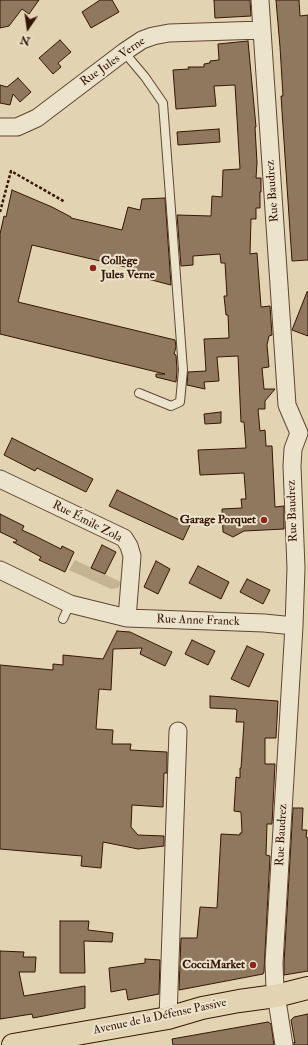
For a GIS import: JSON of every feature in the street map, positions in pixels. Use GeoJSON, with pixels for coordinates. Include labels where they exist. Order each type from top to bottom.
{"type":"FeatureCollection","features":[{"type":"Feature","properties":{"kind":"main road","name":"Avenue de la Défense Passive"},"geometry":{"type":"LineString","coordinates":[[13,1045],[168,1018],[202,1008],[276,996],[308,988]]}},
{"type":"Feature","properties":{"kind":"street","name":"Rue Baudrez"},"geometry":{"type":"LineString","coordinates":[[260,0],[287,404],[305,431],[294,450],[292,466],[296,568],[294,626],[274,963],[276,996],[284,1045]]}},
{"type":"Feature","properties":{"kind":"street","name":"Rue Jules Verne"},"geometry":{"type":"LineString","coordinates":[[0,126],[17,127],[37,118],[142,40],[169,33],[262,30]]}},
{"type":"Feature","properties":{"kind":"street","name":"Rue Émile Zola"},"geometry":{"type":"LineString","coordinates":[[0,479],[124,538],[129,546],[132,556],[127,618]]}},
{"type":"Feature","properties":{"kind":"street","name":"Rue Anne Franck"},"geometry":{"type":"LineString","coordinates":[[0,570],[66,612],[103,613],[127,618],[264,623],[294,626]]}},
{"type":"Feature","properties":{"kind":"street"},"geometry":{"type":"LineString","coordinates":[[168,1018],[178,731]]}},
{"type":"Feature","properties":{"kind":"lane"},"geometry":{"type":"LineString","coordinates":[[124,52],[163,102],[183,370],[180,402],[171,406],[139,393]]}},
{"type":"Feature","properties":{"kind":"path"},"geometry":{"type":"LineString","coordinates":[[0,212],[11,171],[65,202]]}},
{"type":"Feature","properties":{"kind":"shaded area"},"geometry":{"type":"Polygon","coordinates":[[[75,560],[123,583],[118,588],[111,589],[69,570],[75,560]]]}},
{"type":"Feature","properties":{"kind":"building"},"geometry":{"type":"Polygon","coordinates":[[[0,0],[39,0],[29,14],[22,9],[9,26],[0,28],[0,0]]]}},
{"type":"Feature","properties":{"kind":"building"},"geometry":{"type":"Polygon","coordinates":[[[100,0],[112,0],[119,12],[91,28],[82,12],[100,0]]]}},
{"type":"Feature","properties":{"kind":"building"},"geometry":{"type":"Polygon","coordinates":[[[214,0],[250,0],[251,16],[215,18],[214,0]]]}},
{"type":"Feature","properties":{"kind":"building"},"geometry":{"type":"Polygon","coordinates":[[[276,0],[299,0],[300,16],[308,15],[308,260],[292,261],[276,0]]]}},
{"type":"Feature","properties":{"kind":"building"},"geometry":{"type":"Polygon","coordinates":[[[60,40],[71,52],[58,63],[61,67],[53,74],[39,58],[60,40]]]}},
{"type":"Feature","properties":{"kind":"building"},"geometry":{"type":"Polygon","coordinates":[[[248,41],[256,127],[256,178],[261,178],[260,208],[256,208],[256,219],[251,219],[250,254],[257,253],[261,307],[270,306],[272,335],[269,336],[267,345],[269,367],[262,368],[264,389],[275,389],[265,401],[265,409],[258,409],[260,431],[265,430],[266,446],[272,446],[275,507],[284,506],[284,529],[244,531],[233,537],[223,532],[222,509],[242,508],[241,499],[246,499],[244,473],[200,475],[198,450],[246,448],[244,422],[241,422],[238,356],[217,357],[219,381],[204,382],[205,389],[187,385],[188,372],[206,371],[204,339],[229,338],[228,315],[226,315],[224,296],[227,296],[225,263],[221,263],[220,254],[193,256],[193,265],[181,266],[177,215],[211,216],[212,196],[222,197],[223,170],[240,169],[235,85],[214,86],[216,106],[176,109],[173,70],[189,69],[188,67],[204,67],[204,64],[210,63],[210,61],[219,60],[218,44],[248,41]]]}},
{"type":"Feature","properties":{"kind":"building"},"geometry":{"type":"Polygon","coordinates":[[[18,78],[31,92],[20,102],[13,94],[10,105],[0,103],[0,85],[7,87],[18,78]]]}},
{"type":"Feature","properties":{"kind":"building"},"geometry":{"type":"Polygon","coordinates":[[[219,129],[220,142],[178,145],[177,132],[219,129]]]}},
{"type":"Feature","properties":{"kind":"building"},"geometry":{"type":"Polygon","coordinates":[[[12,190],[52,207],[71,218],[122,230],[128,207],[140,210],[142,199],[165,198],[171,285],[132,275],[134,269],[32,245],[18,302],[175,340],[176,347],[174,354],[176,355],[176,382],[156,377],[156,374],[165,374],[0,334],[0,234],[4,216],[6,217],[12,190]]]}},
{"type":"Feature","properties":{"kind":"building"},"geometry":{"type":"Polygon","coordinates":[[[308,292],[308,336],[292,330],[308,292]]]}},
{"type":"Feature","properties":{"kind":"building"},"geometry":{"type":"Polygon","coordinates":[[[221,412],[221,423],[205,424],[204,414],[221,412]]]}},
{"type":"Feature","properties":{"kind":"building"},"geometry":{"type":"Polygon","coordinates":[[[12,438],[93,479],[86,492],[37,468],[35,471],[4,455],[12,438]]]}},
{"type":"Feature","properties":{"kind":"building"},"geometry":{"type":"Polygon","coordinates":[[[117,490],[190,525],[183,540],[109,506],[117,490]]]}},
{"type":"Feature","properties":{"kind":"building"},"geometry":{"type":"Polygon","coordinates":[[[0,514],[24,526],[22,530],[61,549],[62,546],[74,552],[65,572],[39,560],[41,557],[13,542],[16,542],[17,540],[0,532],[0,514]]]}},
{"type":"Feature","properties":{"kind":"building"},"geometry":{"type":"Polygon","coordinates":[[[102,545],[116,552],[105,574],[91,568],[102,545]]]}},
{"type":"Feature","properties":{"kind":"building"},"geometry":{"type":"Polygon","coordinates":[[[156,561],[170,569],[158,594],[144,587],[156,561]]]}},
{"type":"Feature","properties":{"kind":"building"},"geometry":{"type":"Polygon","coordinates":[[[198,566],[229,582],[221,599],[189,583],[198,566]]]}},
{"type":"Feature","properties":{"kind":"building"},"geometry":{"type":"Polygon","coordinates":[[[247,579],[270,590],[263,604],[240,592],[247,579]]]}},
{"type":"Feature","properties":{"kind":"building"},"geometry":{"type":"Polygon","coordinates":[[[117,631],[130,632],[172,652],[165,666],[140,654],[142,648],[113,649],[111,690],[99,689],[96,729],[113,730],[112,744],[131,744],[130,750],[167,752],[167,773],[164,773],[163,807],[132,805],[131,827],[138,835],[164,836],[164,846],[138,849],[103,842],[101,868],[81,866],[82,856],[0,849],[0,665],[53,670],[53,664],[63,665],[63,655],[103,659],[117,631]]]}},
{"type":"Feature","properties":{"kind":"building"},"geometry":{"type":"Polygon","coordinates":[[[192,640],[215,651],[208,665],[185,654],[192,640]]]}},
{"type":"Feature","properties":{"kind":"building"},"geometry":{"type":"Polygon","coordinates":[[[247,646],[264,654],[249,687],[231,679],[247,646]]]}},
{"type":"Feature","properties":{"kind":"building"},"geometry":{"type":"Polygon","coordinates":[[[210,696],[278,701],[276,738],[265,738],[265,764],[275,764],[272,824],[267,824],[266,855],[270,856],[264,972],[263,974],[179,990],[181,938],[197,938],[200,907],[217,908],[221,834],[240,835],[240,833],[242,833],[241,812],[234,811],[236,777],[240,778],[244,722],[236,722],[237,710],[235,709],[210,708],[210,696]]]}},
{"type":"Feature","properties":{"kind":"building"},"geometry":{"type":"Polygon","coordinates":[[[293,808],[303,808],[302,830],[307,830],[306,837],[308,838],[308,971],[284,975],[284,963],[293,808]]]}},
{"type":"Feature","properties":{"kind":"building"},"geometry":{"type":"Polygon","coordinates":[[[60,921],[89,921],[88,930],[113,933],[112,942],[84,941],[85,973],[60,973],[60,921]]]}},
{"type":"Feature","properties":{"kind":"building"},"geometry":{"type":"Polygon","coordinates":[[[0,951],[24,952],[23,957],[36,957],[35,972],[19,972],[24,996],[85,986],[85,1008],[33,1018],[32,1014],[0,1019],[0,951]]]}},
{"type":"Feature","properties":{"kind":"building"},"geometry":{"type":"Polygon","coordinates":[[[145,959],[160,960],[159,994],[128,1000],[126,989],[111,992],[109,968],[145,963],[145,959]]]}},
{"type":"Feature","properties":{"kind":"building"},"geometry":{"type":"Polygon","coordinates":[[[308,1014],[308,1045],[294,1045],[294,1042],[295,1043],[291,1020],[294,1017],[308,1014]]]}},
{"type":"Feature","properties":{"kind":"building"},"geometry":{"type":"Polygon","coordinates":[[[268,1022],[271,1024],[274,1045],[173,1045],[172,1039],[268,1022]]]}},
{"type":"Feature","properties":{"kind":"place","name":"Collège Jules Verne"},"geometry":{"type":"Point","coordinates":[93,268]}},
{"type":"Feature","properties":{"kind":"place","name":"Garage Porquet"},"geometry":{"type":"Point","coordinates":[264,520]}},
{"type":"Feature","properties":{"kind":"place","name":"CocciMarket"},"geometry":{"type":"Point","coordinates":[253,965]}}]}
